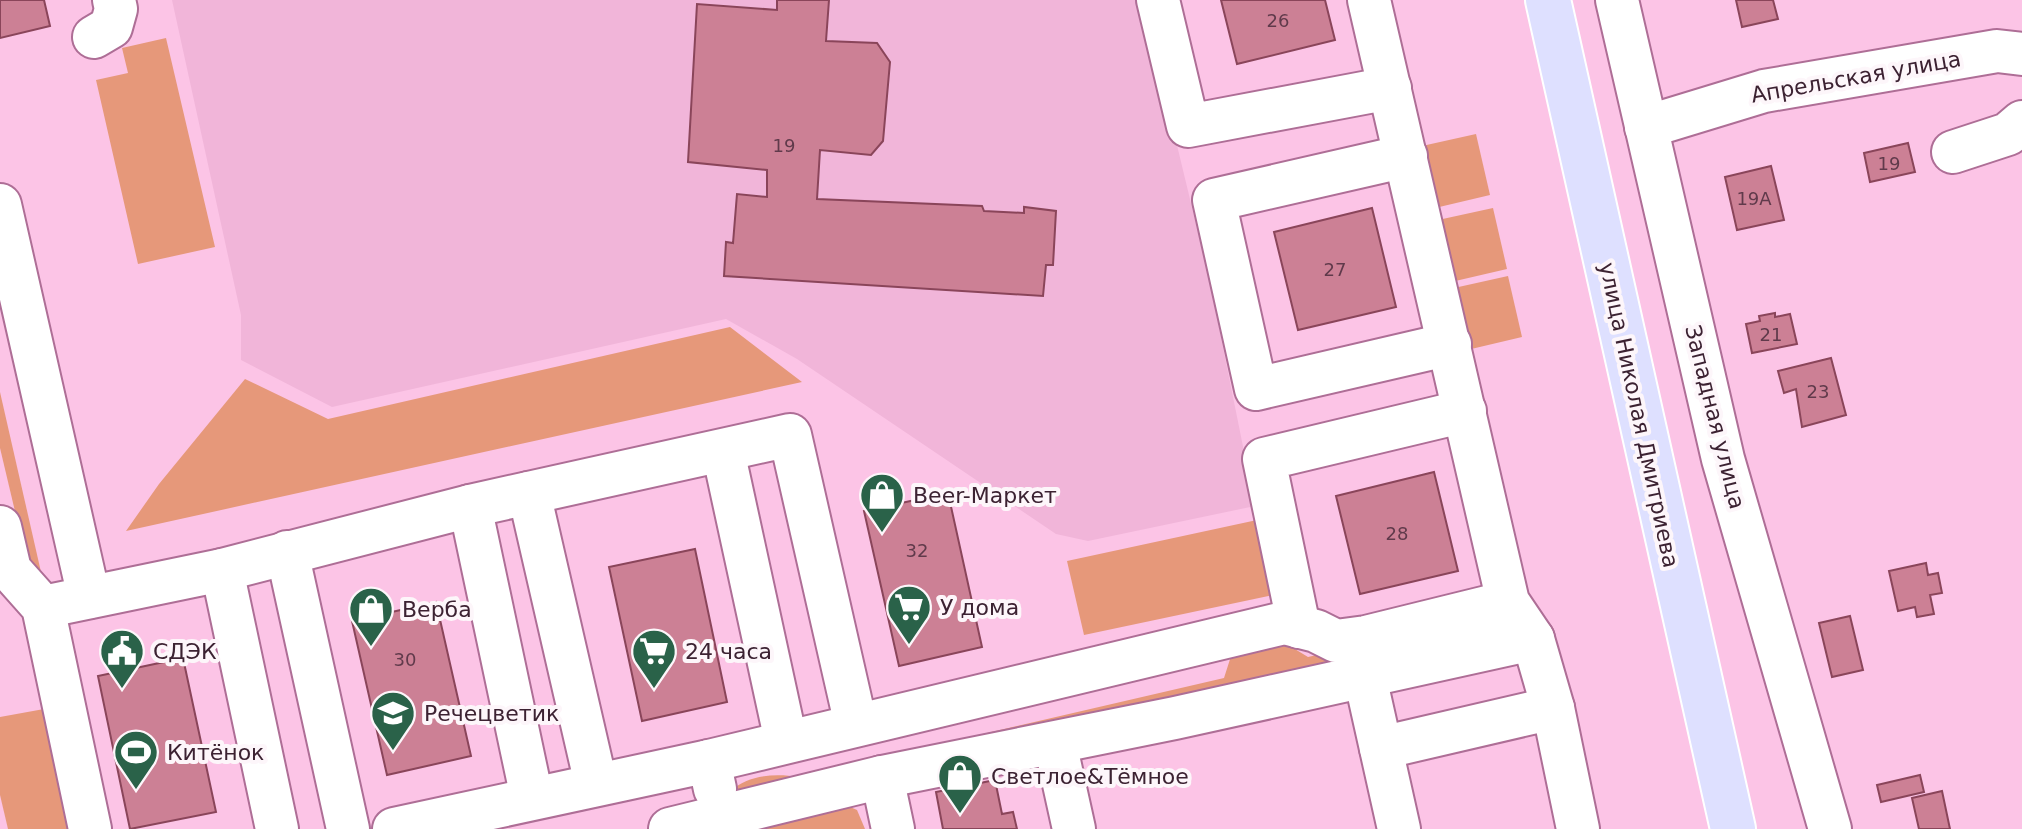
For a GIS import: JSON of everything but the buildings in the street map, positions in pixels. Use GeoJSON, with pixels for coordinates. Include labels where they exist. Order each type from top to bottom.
{"type":"FeatureCollection","features":[{"type":"Feature","properties":{"kind":"main road","name":"улица Николая Дмитриева"},"geometry":{"type":"LineString","coordinates":[[1548,0],[1733,829]]}},
{"type":"Feature","properties":{"kind":"street"},"geometry":{"type":"LineString","coordinates":[[94,37],[111,27],[116,9],[114,0]]}},
{"type":"Feature","properties":{"kind":"street"},"geometry":{"type":"LineString","coordinates":[[1158,0],[1188,126],[1390,88]]}},
{"type":"Feature","properties":{"kind":"street"},"geometry":{"type":"LineString","coordinates":[[1369,0],[1508,602],[1533,639],[1553,708],[1578,829]]}},
{"type":"Feature","properties":{"kind":"street","name":"Западная улица"},"geometry":{"type":"LineString","coordinates":[[1617,0],[1723,459],[1830,829]]}},
{"type":"Feature","properties":{"kind":"street","name":"Апрельская улица"},"geometry":{"type":"LineString","coordinates":[[1646,127],[1764,91],[1997,51],[2022,54]]}},
{"type":"Feature","properties":{"kind":"street"},"geometry":{"type":"LineString","coordinates":[[1953,152],[2008,134],[2022,122]]}},
{"type":"Feature","properties":{"kind":"street"},"geometry":{"type":"LineString","coordinates":[[1406,156],[1214,200],[1256,389],[1450,344]]}},
{"type":"Feature","properties":{"kind":"street"},"geometry":{"type":"LineString","coordinates":[[0,205],[89,597]]}},
{"type":"Feature","properties":{"kind":"street"},"geometry":{"type":"LineString","coordinates":[[1308,629],[1264,459],[1465,411]]}},
{"type":"Feature","properties":{"kind":"street"},"geometry":{"type":"LineString","coordinates":[[43,607],[222,570],[470,506],[790,435],[856,725]]}},
{"type":"Feature","properties":{"kind":"street"},"geometry":{"type":"LineString","coordinates":[[723,451],[786,741]]}},
{"type":"Feature","properties":{"kind":"street"},"geometry":{"type":"LineString","coordinates":[[529,493],[596,784]]}},
{"type":"Feature","properties":{"kind":"street"},"geometry":{"type":"LineString","coordinates":[[470,506],[532,798]]}},
{"type":"Feature","properties":{"kind":"street"},"geometry":{"type":"LineString","coordinates":[[0,527],[5,572],[43,607],[90,829]]}},
{"type":"Feature","properties":{"kind":"street"},"geometry":{"type":"LineString","coordinates":[[287,552],[348,829]]}},
{"type":"Feature","properties":{"kind":"street"},"geometry":{"type":"LineString","coordinates":[[222,570],[277,829]]}},
{"type":"Feature","properties":{"kind":"street"},"geometry":{"type":"LineString","coordinates":[[394,829],[709,761],[1284,623],[1336,641],[1366,637],[1508,602]]}},
{"type":"Feature","properties":{"kind":"street"},"geometry":{"type":"LineString","coordinates":[[670,829],[723,822],[882,777],[1055,743],[1533,639]]}},
{"type":"Feature","properties":{"kind":"street"},"geometry":{"type":"LineString","coordinates":[[1365,677],[1399,829]]}},
{"type":"Feature","properties":{"kind":"street"},"geometry":{"type":"LineString","coordinates":[[1381,748],[1553,708]]}},
{"type":"Feature","properties":{"kind":"street"},"geometry":{"type":"LineString","coordinates":[[1055,743],[1074,829]]}},
{"type":"Feature","properties":{"kind":"street"},"geometry":{"type":"LineString","coordinates":[[709,761],[723,822]]}},
{"type":"Feature","properties":{"kind":"street"},"geometry":{"type":"LineString","coordinates":[[882,777],[893,829]]}},
{"type":"Feature","properties":{"kind":"shaded area"},"geometry":{"type":"Polygon","coordinates":[[[172,0],[1142,0],[1209,278],[1255,506],[1088,541],[1056,534],[797,359],[726,319],[332,407],[241,360],[241,315],[172,0]]]}},
{"type":"Feature","properties":{"kind":"shaded area"},"geometry":{"type":"Polygon","coordinates":[[[166,38],[215,247],[138,264],[96,80],[128,73],[122,48],[166,38]]]}},
{"type":"Feature","properties":{"kind":"shaded area"},"geometry":{"type":"Polygon","coordinates":[[[1476,134],[1490,195],[1435,208],[1422,146],[1476,134]]]}},
{"type":"Feature","properties":{"kind":"shaded area"},"geometry":{"type":"Polygon","coordinates":[[[1493,208],[1507,269],[1451,282],[1438,220],[1493,208]]]}},
{"type":"Feature","properties":{"kind":"shaded area"},"geometry":{"type":"Polygon","coordinates":[[[1508,276],[1522,337],[1467,350],[1454,288],[1508,276]]]}},
{"type":"Feature","properties":{"kind":"shaded area"},"geometry":{"type":"Polygon","coordinates":[[[730,327],[802,382],[126,531],[159,484],[245,379],[328,419],[730,327]]]}},
{"type":"Feature","properties":{"kind":"shaded area"},"geometry":{"type":"Polygon","coordinates":[[[0,392],[46,594],[32,583],[0,448],[0,392]]]}},
{"type":"Feature","properties":{"kind":"shaded area"},"geometry":{"type":"Polygon","coordinates":[[[1257,520],[1273,595],[1084,635],[1067,561],[1257,520]]]}},
{"type":"Feature","properties":{"kind":"shaded area"},"geometry":{"type":"Polygon","coordinates":[[[1493,615],[1504,627],[730,802],[731,791],[753,778],[771,775],[798,777],[1224,678],[1232,653],[1280,640],[1308,657],[1493,615]]]}},
{"type":"Feature","properties":{"kind":"shaded area"},"geometry":{"type":"Polygon","coordinates":[[[44,709],[69,829],[8,829],[0,795],[0,717],[44,709]]]}},
{"type":"Feature","properties":{"kind":"shaded area"},"geometry":{"type":"Polygon","coordinates":[[[848,806],[857,810],[865,829],[745,829],[848,806]]]}},
{"type":"Feature","properties":{"kind":"place","name":"Beer-Маркет"},"geometry":{"type":"Point","coordinates":[882,534]}},
{"type":"Feature","properties":{"kind":"place","name":"У дома"},"geometry":{"type":"Point","coordinates":[909,646]}},
{"type":"Feature","properties":{"kind":"place","name":"Верба"},"geometry":{"type":"Point","coordinates":[371,648]}},
{"type":"Feature","properties":{"kind":"place","name":"СДЭК"},"geometry":{"type":"Point","coordinates":[122,690]}},
{"type":"Feature","properties":{"kind":"place","name":"24 часа"},"geometry":{"type":"Point","coordinates":[654,690]}},
{"type":"Feature","properties":{"kind":"place","name":"Речецветик"},"geometry":{"type":"Point","coordinates":[393,752]}},
{"type":"Feature","properties":{"kind":"place","name":"Китёнок"},"geometry":{"type":"Point","coordinates":[136,791]}},
{"type":"Feature","properties":{"kind":"place","name":"Светлое&Тёмное"},"geometry":{"type":"Point","coordinates":[960,815]}}]}
